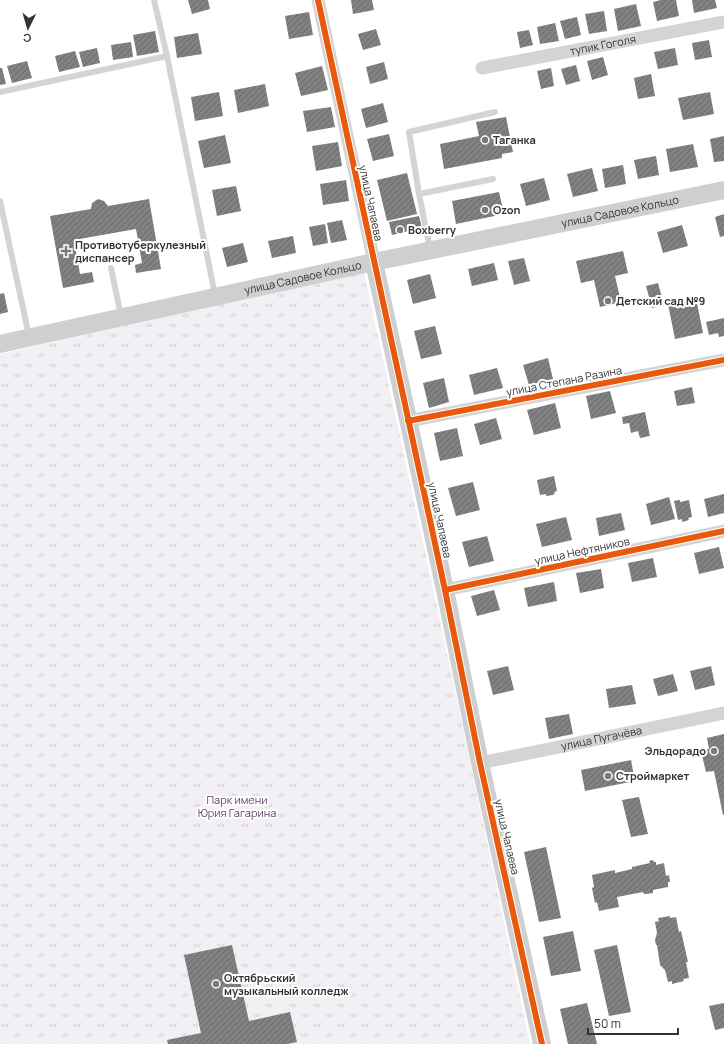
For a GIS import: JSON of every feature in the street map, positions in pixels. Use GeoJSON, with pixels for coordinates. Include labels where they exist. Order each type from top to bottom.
{"type":"FeatureCollection","features":[{"type":"Feature","properties":{"kind":"street","name":"улица Чапаева"},"geometry":{"type":"LineString","coordinates":[[318,0],[445,590],[480,763],[542,1044]]}},
{"type":"Feature","properties":{"kind":"street","name":"тупик Гоголя"},"geometry":{"type":"LineString","coordinates":[[482,68],[724,22]]}},
{"type":"Feature","properties":{"kind":"street","name":"улица Садовое Кольцо"},"geometry":{"type":"LineString","coordinates":[[0,344],[430,250],[724,190]]}},
{"type":"Feature","properties":{"kind":"street","name":"улица Степана Разина"},"geometry":{"type":"LineString","coordinates":[[408,421],[724,360]]}},
{"type":"Feature","properties":{"kind":"street","name":"улица Нефтяников"},"geometry":{"type":"LineString","coordinates":[[445,590],[724,531]]}},
{"type":"Feature","properties":{"kind":"street","name":"улица Пугачёва"},"geometry":{"type":"LineString","coordinates":[[480,763],[724,713]]}},
{"type":"Feature","properties":{"kind":"lane"},"geometry":{"type":"LineString","coordinates":[[154,0],[167,56],[216,297]]}},
{"type":"Feature","properties":{"kind":"lane"},"geometry":{"type":"LineString","coordinates":[[0,92],[167,56]]}},
{"type":"Feature","properties":{"kind":"lane"},"geometry":{"type":"LineString","coordinates":[[430,250],[409,132],[495,112]]}},
{"type":"Feature","properties":{"kind":"lane"},"geometry":{"type":"LineString","coordinates":[[419,194],[493,179]]}},
{"type":"Feature","properties":{"kind":"lane"},"geometry":{"type":"LineString","coordinates":[[0,200],[29,338]]}},
{"type":"Feature","properties":{"kind":"lane"},"geometry":{"type":"LineString","coordinates":[[111,268],[121,317]]}},
{"type":"Feature","properties":{"kind":"green space","name":"Парк имени Юрия Гагарина"},"geometry":{"type":"Polygon","coordinates":[[[364,272],[436,601],[530,1044],[0,1044],[0,354],[364,272]]]}},
{"type":"Feature","properties":{"kind":"building"},"geometry":{"type":"Polygon","coordinates":[[[188,0],[208,0],[210,9],[192,14],[188,0]]]}},
{"type":"Feature","properties":{"kind":"building"},"geometry":{"type":"Polygon","coordinates":[[[351,0],[372,0],[374,10],[353,14],[351,0]]]}},
{"type":"Feature","properties":{"kind":"building"},"geometry":{"type":"Polygon","coordinates":[[[661,0],[676,0],[679,16],[657,21],[653,2],[661,0]]]}},
{"type":"Feature","properties":{"kind":"building"},"geometry":{"type":"Polygon","coordinates":[[[692,0],[715,0],[717,8],[694,13],[692,0]]]}},
{"type":"Feature","properties":{"kind":"building"},"geometry":{"type":"Polygon","coordinates":[[[636,4],[641,26],[618,31],[614,9],[636,4]]]}},
{"type":"Feature","properties":{"kind":"building"},"geometry":{"type":"Polygon","coordinates":[[[604,11],[607,31],[589,34],[585,14],[604,11]]]}},
{"type":"Feature","properties":{"kind":"building"},"geometry":{"type":"Polygon","coordinates":[[[309,12],[313,35],[289,39],[285,16],[309,12]]]}},
{"type":"Feature","properties":{"kind":"building"},"geometry":{"type":"Polygon","coordinates":[[[577,17],[581,35],[565,39],[560,21],[577,17]]]}},
{"type":"Feature","properties":{"kind":"building"},"geometry":{"type":"Polygon","coordinates":[[[555,23],[559,41],[540,44],[537,27],[555,23]]]}},
{"type":"Feature","properties":{"kind":"building"},"geometry":{"type":"Polygon","coordinates":[[[376,29],[381,45],[363,50],[358,34],[376,29]]]}},
{"type":"Feature","properties":{"kind":"building"},"geometry":{"type":"Polygon","coordinates":[[[529,30],[533,45],[520,48],[517,32],[529,30]]]}},
{"type":"Feature","properties":{"kind":"building"},"geometry":{"type":"Polygon","coordinates":[[[155,31],[159,52],[137,56],[133,35],[155,31]]]}},
{"type":"Feature","properties":{"kind":"building"},"geometry":{"type":"Polygon","coordinates":[[[198,33],[202,54],[177,58],[174,37],[198,33]]]}},
{"type":"Feature","properties":{"kind":"building"},"geometry":{"type":"Polygon","coordinates":[[[709,40],[712,57],[695,60],[692,43],[709,40]]]}},
{"type":"Feature","properties":{"kind":"building"},"geometry":{"type":"Polygon","coordinates":[[[131,42],[133,57],[113,60],[111,45],[131,42]]]}},
{"type":"Feature","properties":{"kind":"building"},"geometry":{"type":"Polygon","coordinates":[[[97,48],[100,63],[83,67],[79,52],[97,48]]]}},
{"type":"Feature","properties":{"kind":"building"},"geometry":{"type":"Polygon","coordinates":[[[675,48],[678,65],[658,69],[654,52],[675,48]]]}},
{"type":"Feature","properties":{"kind":"building"},"geometry":{"type":"Polygon","coordinates":[[[75,51],[80,67],[59,72],[55,56],[75,51]]]}},
{"type":"Feature","properties":{"kind":"building"},"geometry":{"type":"Polygon","coordinates":[[[603,57],[608,75],[592,80],[587,61],[603,57]]]}},
{"type":"Feature","properties":{"kind":"building"},"geometry":{"type":"Polygon","coordinates":[[[27,61],[32,78],[12,83],[7,66],[27,61]]]}},
{"type":"Feature","properties":{"kind":"building"},"geometry":{"type":"Polygon","coordinates":[[[384,62],[388,79],[370,84],[366,67],[384,62]]]}},
{"type":"Feature","properties":{"kind":"building"},"geometry":{"type":"Polygon","coordinates":[[[576,65],[580,81],[566,85],[561,69],[576,65]]]}},
{"type":"Feature","properties":{"kind":"building"},"geometry":{"type":"Polygon","coordinates":[[[322,66],[328,90],[301,96],[295,73],[322,66]]]}},
{"type":"Feature","properties":{"kind":"building"},"geometry":{"type":"Polygon","coordinates":[[[0,68],[2,68],[6,84],[0,85],[0,68]]]}},
{"type":"Feature","properties":{"kind":"building"},"geometry":{"type":"Polygon","coordinates":[[[551,68],[554,86],[541,89],[537,71],[551,68]]]}},
{"type":"Feature","properties":{"kind":"building"},"geometry":{"type":"Polygon","coordinates":[[[651,74],[655,96],[638,99],[634,78],[651,74]]]}},
{"type":"Feature","properties":{"kind":"building"},"geometry":{"type":"Polygon","coordinates":[[[265,84],[269,106],[238,113],[234,90],[265,84]]]}},
{"type":"Feature","properties":{"kind":"building"},"geometry":{"type":"Polygon","coordinates":[[[219,92],[223,116],[195,121],[191,97],[219,92]]]}},
{"type":"Feature","properties":{"kind":"building"},"geometry":{"type":"Polygon","coordinates":[[[710,92],[714,114],[683,120],[678,98],[710,92]]]}},
{"type":"Feature","properties":{"kind":"building"},"geometry":{"type":"Polygon","coordinates":[[[383,103],[388,122],[366,128],[361,109],[383,103]]]}},
{"type":"Feature","properties":{"kind":"building"},"geometry":{"type":"Polygon","coordinates":[[[331,107],[335,127],[307,132],[303,111],[331,107]]]}},
{"type":"Feature","properties":{"kind":"building","name":"Таганка"},"geometry":{"type":"Polygon","coordinates":[[[506,117],[513,152],[502,154],[502,158],[444,169],[440,144],[479,136],[476,122],[506,117]]]}},
{"type":"Feature","properties":{"kind":"building"},"geometry":{"type":"Polygon","coordinates":[[[389,134],[394,156],[373,161],[367,139],[389,134]]]}},
{"type":"Feature","properties":{"kind":"building"},"geometry":{"type":"Polygon","coordinates":[[[225,135],[231,163],[204,168],[198,141],[225,135]]]}},
{"type":"Feature","properties":{"kind":"building"},"geometry":{"type":"Polygon","coordinates":[[[724,136],[724,161],[714,162],[710,139],[724,136]]]}},
{"type":"Feature","properties":{"kind":"building"},"geometry":{"type":"Polygon","coordinates":[[[338,142],[342,166],[316,171],[312,146],[338,142]]]}},
{"type":"Feature","properties":{"kind":"building"},"geometry":{"type":"Polygon","coordinates":[[[693,144],[698,167],[670,172],[666,149],[693,144]]]}},
{"type":"Feature","properties":{"kind":"building"},"geometry":{"type":"Polygon","coordinates":[[[656,156],[659,175],[638,179],[634,160],[656,156]]]}},
{"type":"Feature","properties":{"kind":"building"},"geometry":{"type":"Polygon","coordinates":[[[623,165],[626,184],[605,188],[602,169],[623,165]]]}},
{"type":"Feature","properties":{"kind":"building"},"geometry":{"type":"Polygon","coordinates":[[[592,168],[598,191],[573,197],[567,174],[592,168]]]}},
{"type":"Feature","properties":{"kind":"building"},"geometry":{"type":"Polygon","coordinates":[[[407,173],[417,214],[387,221],[377,180],[407,173]]]}},
{"type":"Feature","properties":{"kind":"building"},"geometry":{"type":"Polygon","coordinates":[[[544,178],[550,200],[526,206],[520,184],[544,178]]]}},
{"type":"Feature","properties":{"kind":"building"},"geometry":{"type":"Polygon","coordinates":[[[346,180],[349,201],[323,205],[320,184],[346,180]]]}},
{"type":"Feature","properties":{"kind":"building"},"geometry":{"type":"Polygon","coordinates":[[[236,186],[241,211],[217,216],[212,190],[236,186]]]}},
{"type":"Feature","properties":{"kind":"building"},"geometry":{"type":"Polygon","coordinates":[[[499,192],[504,214],[456,224],[452,201],[499,192]]]}},
{"type":"Feature","properties":{"kind":"building","name":"Противотуберкулезный диспансер"},"geometry":{"type":"Polygon","coordinates":[[[98,199],[104,201],[108,206],[149,199],[161,269],[136,273],[135,265],[142,263],[136,229],[74,240],[80,274],[92,272],[94,282],[63,288],[50,216],[91,209],[92,203],[98,199]]]}},
{"type":"Feature","properties":{"kind":"building"},"geometry":{"type":"Polygon","coordinates":[[[724,214],[724,236],[720,237],[715,217],[724,214]]]}},
{"type":"Feature","properties":{"kind":"building"},"geometry":{"type":"Polygon","coordinates":[[[419,216],[422,228],[392,235],[389,222],[419,216]]]}},
{"type":"Feature","properties":{"kind":"building"},"geometry":{"type":"Polygon","coordinates":[[[342,220],[347,240],[331,243],[327,223],[342,220]]]}},
{"type":"Feature","properties":{"kind":"building"},"geometry":{"type":"Polygon","coordinates":[[[325,224],[328,243],[313,246],[309,227],[325,224]]]}},
{"type":"Feature","properties":{"kind":"building"},"geometry":{"type":"Polygon","coordinates":[[[682,225],[688,246],[663,253],[657,232],[682,225]]]}},
{"type":"Feature","properties":{"kind":"building"},"geometry":{"type":"Polygon","coordinates":[[[293,236],[296,253],[272,258],[268,241],[293,236]]]}},
{"type":"Feature","properties":{"kind":"building"},"geometry":{"type":"Polygon","coordinates":[[[243,243],[248,262],[227,267],[222,248],[243,243]]]}},
{"type":"Feature","properties":{"kind":"building"},"geometry":{"type":"Polygon","coordinates":[[[623,251],[628,273],[615,276],[621,302],[600,307],[594,280],[581,283],[576,261],[623,251]]]}},
{"type":"Feature","properties":{"kind":"building"},"geometry":{"type":"Polygon","coordinates":[[[524,258],[530,281],[514,285],[508,261],[524,258]]]}},
{"type":"Feature","properties":{"kind":"building"},"geometry":{"type":"Polygon","coordinates":[[[494,263],[498,280],[472,286],[468,269],[494,263]]]}},
{"type":"Feature","properties":{"kind":"building"},"geometry":{"type":"Polygon","coordinates":[[[430,274],[436,298],[413,304],[407,280],[430,274]]]}},
{"type":"Feature","properties":{"kind":"building"},"geometry":{"type":"Polygon","coordinates":[[[658,283],[664,305],[652,308],[646,286],[658,283]]]}},
{"type":"Feature","properties":{"kind":"building"},"geometry":{"type":"Polygon","coordinates":[[[4,293],[8,312],[0,314],[0,294],[4,293]]]}},
{"type":"Feature","properties":{"kind":"building"},"geometry":{"type":"Polygon","coordinates":[[[696,298],[703,333],[675,339],[668,304],[696,298]]]}},
{"type":"Feature","properties":{"kind":"building"},"geometry":{"type":"Polygon","coordinates":[[[724,318],[724,336],[719,337],[718,333],[709,335],[706,322],[724,318]]]}},
{"type":"Feature","properties":{"kind":"building"},"geometry":{"type":"Polygon","coordinates":[[[435,326],[442,354],[421,359],[414,331],[435,326]]]}},
{"type":"Feature","properties":{"kind":"building"},"geometry":{"type":"Polygon","coordinates":[[[548,358],[553,379],[529,385],[523,365],[548,358]]]}},
{"type":"Feature","properties":{"kind":"building"},"geometry":{"type":"Polygon","coordinates":[[[497,368],[503,388],[474,395],[469,375],[497,368]]]}},
{"type":"Feature","properties":{"kind":"building"},"geometry":{"type":"Polygon","coordinates":[[[444,378],[449,402],[429,408],[423,383],[444,378]]]}},
{"type":"Feature","properties":{"kind":"building"},"geometry":{"type":"Polygon","coordinates":[[[692,387],[695,403],[677,406],[674,391],[692,387]]]}},
{"type":"Feature","properties":{"kind":"building"},"geometry":{"type":"Polygon","coordinates":[[[610,391],[616,413],[591,419],[586,396],[610,391]]]}},
{"type":"Feature","properties":{"kind":"building"},"geometry":{"type":"Polygon","coordinates":[[[555,403],[561,428],[534,435],[527,410],[555,403]]]}},
{"type":"Feature","properties":{"kind":"building"},"geometry":{"type":"Polygon","coordinates":[[[645,412],[650,436],[640,438],[638,431],[631,433],[629,423],[623,424],[622,417],[645,412]]]}},
{"type":"Feature","properties":{"kind":"building"},"geometry":{"type":"Polygon","coordinates":[[[496,418],[502,439],[480,445],[474,424],[496,418]]]}},
{"type":"Feature","properties":{"kind":"building"},"geometry":{"type":"Polygon","coordinates":[[[457,428],[463,456],[440,461],[434,433],[457,428]]]}},
{"type":"Feature","properties":{"kind":"building"},"geometry":{"type":"Polygon","coordinates":[[[554,476],[557,491],[554,492],[555,493],[553,495],[540,495],[537,480],[554,476]]]}},
{"type":"Feature","properties":{"kind":"building"},"geometry":{"type":"Polygon","coordinates":[[[473,482],[480,510],[456,516],[448,488],[473,482]]]}},
{"type":"Feature","properties":{"kind":"building"},"geometry":{"type":"Polygon","coordinates":[[[724,494],[724,513],[708,517],[704,499],[724,494]]]}},
{"type":"Feature","properties":{"kind":"building"},"geometry":{"type":"Polygon","coordinates":[[[669,497],[675,519],[651,525],[646,504],[669,497]]]}},
{"type":"Feature","properties":{"kind":"building"},"geometry":{"type":"Polygon","coordinates":[[[680,500],[680,502],[689,500],[692,517],[688,518],[689,520],[682,522],[682,519],[678,520],[674,501],[680,500]]]}},
{"type":"Feature","properties":{"kind":"building"},"geometry":{"type":"Polygon","coordinates":[[[621,513],[625,530],[599,536],[596,518],[621,513]]]}},
{"type":"Feature","properties":{"kind":"building"},"geometry":{"type":"Polygon","coordinates":[[[566,517],[572,540],[542,547],[536,524],[566,517]]]}},
{"type":"Feature","properties":{"kind":"building"},"geometry":{"type":"Polygon","coordinates":[[[487,536],[494,561],[469,567],[462,542],[487,536]]]}},
{"type":"Feature","properties":{"kind":"building"},"geometry":{"type":"Polygon","coordinates":[[[719,547],[724,568],[699,574],[694,553],[719,547]]]}},
{"type":"Feature","properties":{"kind":"building"},"geometry":{"type":"Polygon","coordinates":[[[653,558],[657,577],[632,582],[628,563],[653,558]]]}},
{"type":"Feature","properties":{"kind":"building"},"geometry":{"type":"Polygon","coordinates":[[[601,569],[604,588],[580,593],[576,573],[601,569]]]}},
{"type":"Feature","properties":{"kind":"building"},"geometry":{"type":"Polygon","coordinates":[[[554,582],[557,601],[528,607],[524,588],[554,582]]]}},
{"type":"Feature","properties":{"kind":"building"},"geometry":{"type":"Polygon","coordinates":[[[494,590],[500,610],[477,616],[471,596],[494,590]]]}},
{"type":"Feature","properties":{"kind":"building"},"geometry":{"type":"Polygon","coordinates":[[[508,666],[514,690],[493,695],[487,671],[508,666]]]}},
{"type":"Feature","properties":{"kind":"building"},"geometry":{"type":"Polygon","coordinates":[[[711,666],[715,685],[695,690],[690,671],[711,666]]]}},
{"type":"Feature","properties":{"kind":"building"},"geometry":{"type":"Polygon","coordinates":[[[673,674],[678,691],[658,696],[653,679],[673,674]]]}},
{"type":"Feature","properties":{"kind":"building"},"geometry":{"type":"Polygon","coordinates":[[[632,685],[636,704],[609,708],[606,689],[632,685]]]}},
{"type":"Feature","properties":{"kind":"building"},"geometry":{"type":"Polygon","coordinates":[[[569,714],[573,734],[549,739],[545,718],[569,714]]]}},
{"type":"Feature","properties":{"kind":"building"},"geometry":{"type":"Polygon","coordinates":[[[724,734],[723,815],[714,771],[706,772],[701,751],[709,749],[707,738],[724,734]]]}},
{"type":"Feature","properties":{"kind":"building","name":"Строймаркет"},"geometry":{"type":"Polygon","coordinates":[[[631,760],[635,781],[585,791],[581,770],[631,760]]]}},
{"type":"Feature","properties":{"kind":"building"},"geometry":{"type":"Polygon","coordinates":[[[639,797],[648,834],[631,837],[622,800],[639,797]]]}},
{"type":"Feature","properties":{"kind":"building"},"geometry":{"type":"Polygon","coordinates":[[[546,847],[561,918],[539,922],[524,852],[546,847]]]}},
{"type":"Feature","properties":{"kind":"building"},"geometry":{"type":"Polygon","coordinates":[[[653,860],[656,862],[656,865],[664,863],[666,876],[669,875],[670,882],[668,882],[668,887],[653,890],[653,893],[644,894],[643,892],[617,897],[619,907],[599,911],[597,902],[595,903],[592,888],[594,887],[592,875],[615,870],[615,873],[632,869],[632,867],[650,863],[649,861],[653,860]]]}},
{"type":"Feature","properties":{"kind":"building"},"geometry":{"type":"Polygon","coordinates":[[[670,916],[670,918],[676,917],[679,932],[681,931],[688,962],[686,962],[689,978],[672,984],[672,981],[668,982],[665,970],[660,965],[655,940],[657,933],[655,922],[659,921],[658,918],[670,916]]]}},
{"type":"Feature","properties":{"kind":"building"},"geometry":{"type":"Polygon","coordinates":[[[573,931],[581,971],[551,976],[543,937],[573,931]]]}},
{"type":"Feature","properties":{"kind":"building","name":"Октябрьский музыкальный колледж"},"geometry":{"type":"Polygon","coordinates":[[[232,945],[249,1021],[290,1012],[297,1042],[287,1044],[168,1044],[167,1040],[201,1033],[184,955],[232,945]]]}},
{"type":"Feature","properties":{"kind":"building"},"geometry":{"type":"Polygon","coordinates":[[[617,945],[631,1012],[609,1016],[594,950],[617,945]]]}},
{"type":"Feature","properties":{"kind":"building"},"geometry":{"type":"Polygon","coordinates":[[[587,1003],[597,1044],[568,1044],[560,1009],[587,1003]]]}},
{"type":"Feature","properties":{"kind":"building"},"geometry":{"type":"Polygon","coordinates":[[[724,1003],[724,1028],[715,1030],[709,1006],[724,1003]]]}},
{"type":"Feature","properties":{"kind":"cycle path"},"geometry":{"type":"LineString","coordinates":[[318,0],[445,590],[480,763],[542,1044]]}},
{"type":"Feature","properties":{"kind":"cycle path"},"geometry":{"type":"LineString","coordinates":[[408,421],[724,360]]}},
{"type":"Feature","properties":{"kind":"cycle path"},"geometry":{"type":"LineString","coordinates":[[445,590],[724,531]]}},
{"type":"Feature","properties":{"kind":"place","name":"Таганка"},"geometry":{"type":"Point","coordinates":[485,140]}},
{"type":"Feature","properties":{"kind":"place","name":"Ozon"},"geometry":{"type":"Point","coordinates":[485,210]}},
{"type":"Feature","properties":{"kind":"place","name":"Boxberry"},"geometry":{"type":"Point","coordinates":[400,230]}},
{"type":"Feature","properties":{"kind":"place","name":"Противотуберкулезный диспансер"},"geometry":{"type":"Point","coordinates":[66,251]}},
{"type":"Feature","properties":{"kind":"place","name":"Детский сад №9"},"geometry":{"type":"Point","coordinates":[608,301]}},
{"type":"Feature","properties":{"kind":"place","name":"Эльдорадо"},"geometry":{"type":"Point","coordinates":[714,751]}},
{"type":"Feature","properties":{"kind":"place","name":"Строймаркет"},"geometry":{"type":"Point","coordinates":[608,776]}},
{"type":"Feature","properties":{"kind":"place","name":"Октябрьский музыкальный колледж"},"geometry":{"type":"Point","coordinates":[216,984]}}]}
